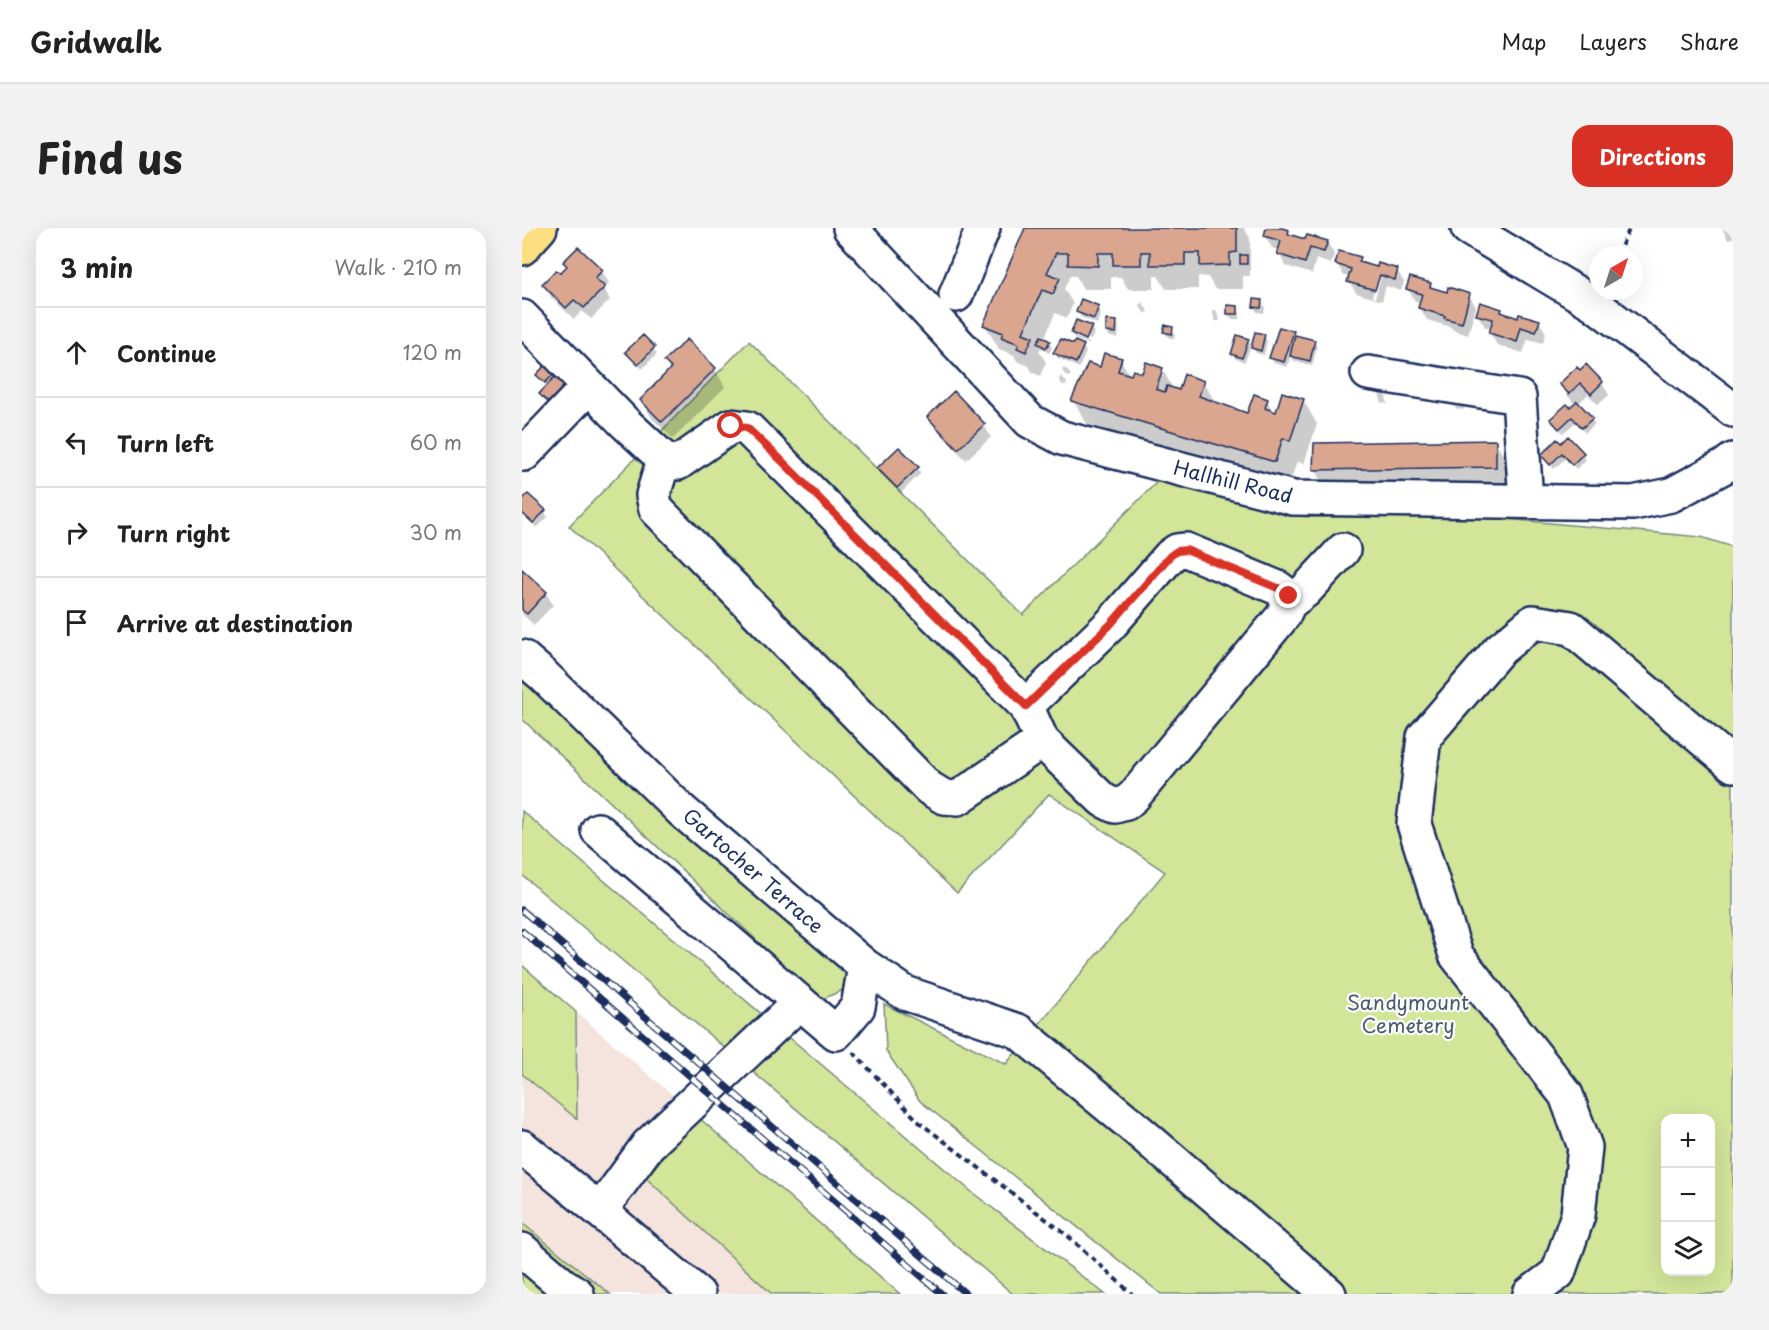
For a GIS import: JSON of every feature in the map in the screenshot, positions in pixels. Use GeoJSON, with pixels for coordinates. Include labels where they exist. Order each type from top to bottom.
{"type":"FeatureCollection","features":[{"type":"Feature","properties":{"kind":"main road"},"geometry":{"type":"LineString","coordinates":[[522,248],[540,228]]}},
{"type":"Feature","properties":{"kind":"street","name":"Hallhill Road"},"geometry":{"type":"LineString","coordinates":[[849,228],[1030,421],[1062,438],[1293,498],[1633,503],[1671,495],[1733,460]]}},
{"type":"Feature","properties":{"kind":"street"},"geometry":{"type":"LineString","coordinates":[[956,295],[983,228]]}},
{"type":"Feature","properties":{"kind":"street"},"geometry":{"type":"LineString","coordinates":[[1468,228],[1593,303],[1733,410]]}},
{"type":"Feature","properties":{"kind":"street"},"geometry":{"type":"LineString","coordinates":[[522,317],[588,386],[664,459],[678,463],[731,426],[747,428],[1026,706],[1042,741],[1103,800],[1115,806],[1126,803],[1134,796],[1283,616],[1289,603],[1289,596],[1278,588],[1186,550],[1177,551],[1170,556],[1110,625],[1026,706]]}},
{"type":"Feature","properties":{"kind":"street"},"geometry":{"type":"LineString","coordinates":[[1368,373],[1518,397],[1526,501]]}},
{"type":"Feature","properties":{"kind":"street"},"geometry":{"type":"LineString","coordinates":[[524,454],[588,386]]}},
{"type":"Feature","properties":{"kind":"street"},"geometry":{"type":"LineString","coordinates":[[664,459],[652,495],[656,509],[929,788],[944,797],[958,798],[1042,741]]}},
{"type":"Feature","properties":{"kind":"street"},"geometry":{"type":"LineString","coordinates":[[1289,603],[1305,591],[1342,550]]}},
{"type":"Feature","properties":{"kind":"street"},"geometry":{"type":"LineString","coordinates":[[1530,1294],[1558,1273],[1578,1215],[1585,1147],[1566,1095],[1456,955],[1414,824],[1424,737],[1499,650],[1533,622],[1571,628],[1733,765]]}},
{"type":"Feature","properties":{"kind":"street","name":"Gartocher Terrace"},"geometry":{"type":"LineString","coordinates":[[522,657],[682,811],[865,966],[905,993],[1018,1031],[1329,1294]]}},
{"type":"Feature","properties":{"kind":"street"},"geometry":{"type":"LineString","coordinates":[[598,830],[837,1033],[858,1007],[865,966]]}},
{"type":"Feature","properties":{"kind":"street"},"geometry":{"type":"LineString","coordinates":[[600,1211],[648,1145],[800,1002]]}},
{"type":"Feature","properties":{"kind":"street"},"geometry":{"type":"LineString","coordinates":[[522,1147],[600,1211],[686,1290]]}},
{"type":"Feature","properties":{"kind":"street"},"geometry":{"type":"LineString","coordinates":[[522,1250],[577,1294]]}},
{"type":"Feature","properties":{"kind":"path"},"geometry":{"type":"LineString","coordinates":[[1621,246],[1630,228]]}},
{"type":"Feature","properties":{"kind":"path"},"geometry":{"type":"LineString","coordinates":[[837,1033],[919,1122],[1068,1236],[1132,1294]]}},
{"type":"Feature","properties":{"kind":"shaded area"},"geometry":{"type":"Polygon","coordinates":[[[576,1012],[697,1116],[646,1178],[772,1294],[610,1294],[522,1223],[522,1074],[577,1119],[576,1012]]]}},
{"type":"Feature","properties":{"kind":"green space","name":"Sandymount Cemetery"},"geometry":{"type":"Polygon","coordinates":[[[749,341],[1023,615],[1159,480],[1310,517],[1463,515],[1701,537],[1733,547],[1733,1294],[1161,1294],[920,1101],[886,1051],[884,1004],[1006,1064],[1165,872],[1049,794],[957,893],[569,526],[749,341]]]}},
{"type":"Feature","properties":{"kind":"green space"},"geometry":{"type":"Polygon","coordinates":[[[522,680],[850,968],[850,987],[820,1000],[522,719],[522,680]]]}},
{"type":"Feature","properties":{"kind":"green space"},"geometry":{"type":"Polygon","coordinates":[[[522,811],[973,1193],[1105,1294],[1013,1294],[522,875],[522,811]]]}},
{"type":"Feature","properties":{"kind":"green space"},"geometry":{"type":"Polygon","coordinates":[[[522,965],[576,1012],[577,1119],[522,1074],[522,965]]]}},
{"type":"Feature","properties":{"kind":"green space"},"geometry":{"type":"Polygon","coordinates":[[[697,1116],[900,1294],[772,1294],[646,1178],[697,1116]]]}},
{"type":"Feature","properties":{"kind":"green space"},"geometry":{"type":"Polygon","coordinates":[[[522,1223],[610,1294],[522,1294],[522,1223]]]}},
{"type":"Feature","properties":{"kind":"building"},"geometry":{"type":"Polygon","coordinates":[[[1025,228],[1237,228],[1237,252],[1230,253],[1230,265],[1200,266],[1200,253],[1185,253],[1185,265],[1150,265],[1150,252],[1141,252],[1141,265],[1113,265],[1113,253],[1098,253],[1098,266],[1068,265],[1068,253],[1056,253],[1047,273],[1060,278],[1053,294],[1042,290],[1023,333],[1033,337],[1026,352],[1017,348],[1019,344],[1001,337],[1003,333],[983,325],[1025,228]]]}},
{"type":"Feature","properties":{"kind":"building"},"geometry":{"type":"Polygon","coordinates":[[[1266,228],[1282,228],[1289,230],[1288,234],[1305,239],[1307,235],[1328,241],[1324,252],[1310,248],[1305,263],[1277,254],[1281,241],[1264,236],[1266,228]]]}},
{"type":"Feature","properties":{"kind":"building"},"geometry":{"type":"Polygon","coordinates":[[[578,247],[603,270],[595,278],[605,287],[584,308],[574,300],[566,308],[542,284],[556,270],[560,273],[567,266],[563,262],[578,247]]]}},
{"type":"Feature","properties":{"kind":"building"},"geometry":{"type":"Polygon","coordinates":[[[1339,251],[1361,257],[1359,262],[1377,267],[1378,263],[1398,269],[1395,280],[1380,275],[1375,290],[1347,282],[1351,269],[1335,264],[1339,251]]]}},
{"type":"Feature","properties":{"kind":"building"},"geometry":{"type":"Polygon","coordinates":[[[1240,255],[1247,255],[1247,264],[1240,264],[1240,255]]]}},
{"type":"Feature","properties":{"kind":"building"},"geometry":{"type":"Polygon","coordinates":[[[1410,277],[1431,283],[1430,287],[1447,292],[1448,287],[1470,294],[1462,323],[1418,308],[1422,294],[1406,289],[1410,277]]]}},
{"type":"Feature","properties":{"kind":"building"},"geometry":{"type":"Polygon","coordinates":[[[1081,299],[1099,306],[1094,319],[1076,312],[1081,299]]]}},
{"type":"Feature","properties":{"kind":"building"},"geometry":{"type":"Polygon","coordinates":[[[1254,299],[1262,300],[1261,308],[1253,307],[1254,299]]]}},
{"type":"Feature","properties":{"kind":"building"},"geometry":{"type":"Polygon","coordinates":[[[1480,302],[1502,309],[1501,312],[1518,318],[1519,314],[1540,320],[1536,332],[1521,327],[1517,342],[1489,333],[1493,319],[1476,315],[1480,302]]]}},
{"type":"Feature","properties":{"kind":"building"},"geometry":{"type":"Polygon","coordinates":[[[1227,305],[1238,306],[1238,314],[1227,314],[1227,305]]]}},
{"type":"Feature","properties":{"kind":"building"},"geometry":{"type":"Polygon","coordinates":[[[1076,320],[1092,326],[1086,340],[1071,333],[1076,320]]]}},
{"type":"Feature","properties":{"kind":"building"},"geometry":{"type":"Polygon","coordinates":[[[1106,320],[1117,321],[1116,333],[1106,332],[1106,320]]]}},
{"type":"Feature","properties":{"kind":"building"},"geometry":{"type":"Polygon","coordinates":[[[1165,325],[1173,327],[1172,334],[1163,332],[1165,325]]]}},
{"type":"Feature","properties":{"kind":"building"},"geometry":{"type":"Polygon","coordinates":[[[1279,327],[1294,331],[1284,362],[1269,358],[1279,327]]]}},
{"type":"Feature","properties":{"kind":"building"},"geometry":{"type":"Polygon","coordinates":[[[1255,332],[1265,334],[1261,351],[1251,348],[1255,332]]]}},
{"type":"Feature","properties":{"kind":"building"},"geometry":{"type":"Polygon","coordinates":[[[643,335],[655,347],[638,365],[625,352],[643,335]]]}},
{"type":"Feature","properties":{"kind":"building"},"geometry":{"type":"Polygon","coordinates":[[[1237,335],[1249,339],[1242,358],[1231,354],[1237,335]]]}},
{"type":"Feature","properties":{"kind":"building"},"geometry":{"type":"Polygon","coordinates":[[[1295,335],[1315,340],[1310,361],[1290,356],[1295,335]]]}},
{"type":"Feature","properties":{"kind":"building"},"geometry":{"type":"Polygon","coordinates":[[[1041,336],[1050,341],[1046,348],[1037,343],[1041,336]]]}},
{"type":"Feature","properties":{"kind":"building"},"geometry":{"type":"Polygon","coordinates":[[[687,339],[716,368],[662,422],[640,400],[671,368],[664,361],[687,339]]]}},
{"type":"Feature","properties":{"kind":"building"},"geometry":{"type":"Polygon","coordinates":[[[1061,339],[1073,344],[1075,341],[1084,345],[1076,363],[1053,353],[1061,339]]]}},
{"type":"Feature","properties":{"kind":"building"},"geometry":{"type":"Polygon","coordinates":[[[1104,353],[1122,358],[1118,371],[1131,375],[1133,370],[1142,373],[1146,362],[1163,368],[1156,389],[1165,392],[1167,386],[1179,390],[1184,374],[1204,381],[1199,396],[1247,413],[1254,394],[1268,399],[1265,408],[1276,412],[1282,392],[1304,399],[1290,441],[1283,438],[1275,462],[1071,401],[1088,363],[1100,367],[1104,353]]]}},
{"type":"Feature","properties":{"kind":"building"},"geometry":{"type":"Polygon","coordinates":[[[550,360],[559,369],[545,383],[536,375],[550,360]]]}},
{"type":"Feature","properties":{"kind":"building"},"geometry":{"type":"Polygon","coordinates":[[[1586,364],[1603,382],[1591,394],[1580,383],[1569,394],[1559,384],[1577,367],[1580,370],[1586,364]]]}},
{"type":"Feature","properties":{"kind":"building"},"geometry":{"type":"Polygon","coordinates":[[[562,369],[573,380],[550,404],[539,394],[562,369]]]}},
{"type":"Feature","properties":{"kind":"building"},"geometry":{"type":"Polygon","coordinates":[[[954,391],[985,424],[958,449],[927,417],[954,391]]]}},
{"type":"Feature","properties":{"kind":"building"},"geometry":{"type":"Polygon","coordinates":[[[1577,401],[1593,418],[1582,428],[1572,417],[1559,429],[1550,419],[1567,404],[1570,407],[1577,401]]]}},
{"type":"Feature","properties":{"kind":"building"},"geometry":{"type":"Polygon","coordinates":[[[1568,436],[1584,453],[1572,465],[1562,453],[1550,465],[1541,455],[1557,439],[1561,443],[1568,436]]]}},
{"type":"Feature","properties":{"kind":"building"},"geometry":{"type":"Polygon","coordinates":[[[1496,440],[1496,467],[1313,470],[1314,443],[1496,440]]]}},
{"type":"Feature","properties":{"kind":"building"},"geometry":{"type":"Polygon","coordinates":[[[899,447],[919,467],[897,488],[877,468],[899,447]]]}},
{"type":"Feature","properties":{"kind":"building"},"geometry":{"type":"Polygon","coordinates":[[[528,494],[546,510],[533,523],[522,513],[522,500],[528,494]]]}},
{"type":"Feature","properties":{"kind":"building"},"geometry":{"type":"Polygon","coordinates":[[[522,569],[547,592],[527,614],[522,610],[522,569]]]}},
{"type":"Feature","properties":{"kind":"railway"},"geometry":{"type":"LineString","coordinates":[[522,910],[966,1294]]}},
{"type":"Feature","properties":{"kind":"railway"},"geometry":{"type":"LineString","coordinates":[[522,931],[942,1294]]}},
{"type":"Feature","properties":{"kind":"route"},"geometry":{"type":"LineString","coordinates":[[731,426],[747,428],[781,460],[1026,706],[1110,625],[1170,556],[1177,551],[1186,550],[1278,588],[1289,596]]}}]}
